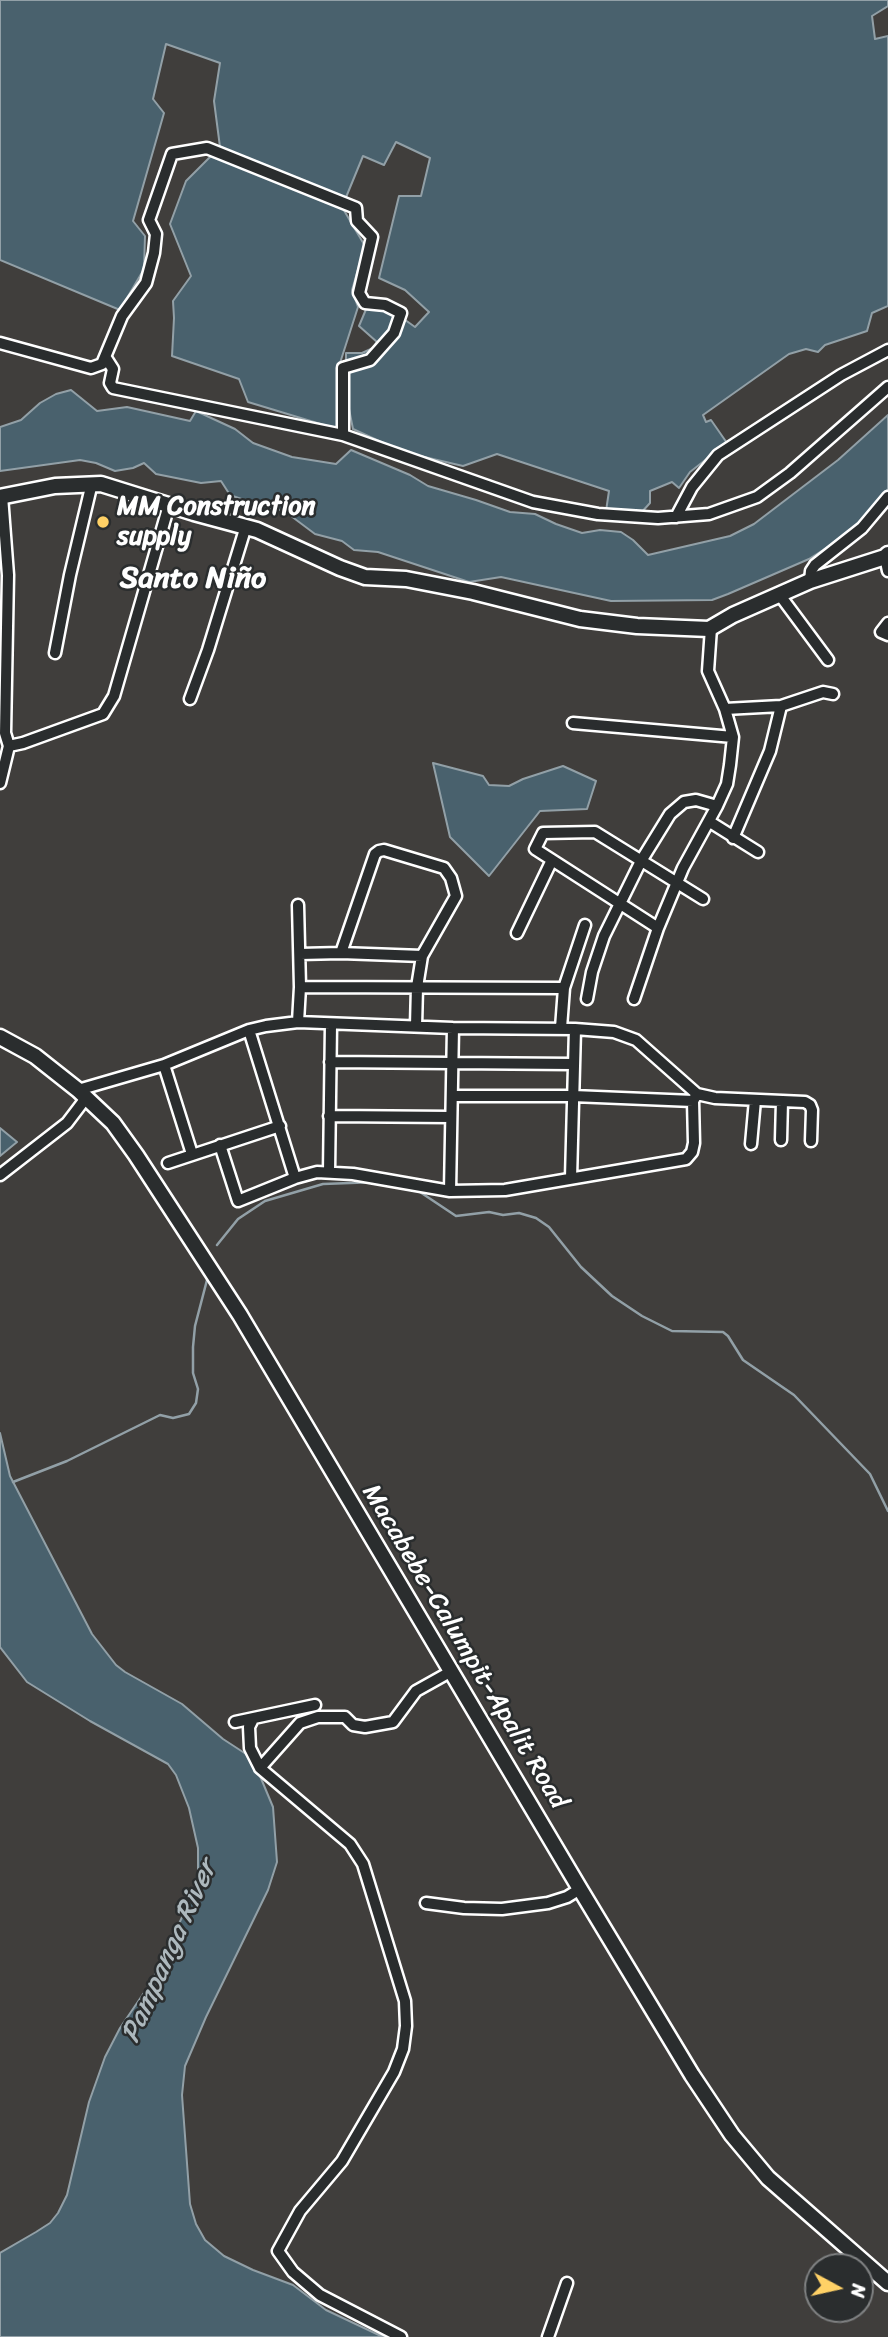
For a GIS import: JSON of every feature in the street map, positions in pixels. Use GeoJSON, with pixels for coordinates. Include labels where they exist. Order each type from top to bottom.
{"type":"FeatureCollection","features":[{"type":"Feature","properties":{"kind":"main road"},"geometry":{"type":"LineString","coordinates":[[1,497],[55,486],[92,483],[118,488],[277,537],[340,568],[365,577],[406,579],[446,586],[580,619],[637,626],[711,628],[779,594],[810,582],[887,561]]}},
{"type":"Feature","properties":{"kind":"main road","name":"Macabebe-Calumpit-Apalit Road"},"geometry":{"type":"LineString","coordinates":[[0,1037],[35,1056],[82,1094],[113,1123],[136,1155],[240,1315],[692,2075],[732,2135],[768,2178],[888,2283]]}},
{"type":"Feature","properties":{"kind":"street"},"geometry":{"type":"LineString","coordinates":[[0,343],[91,368],[102,364],[122,316],[146,283],[156,234],[149,220],[172,155],[207,148],[356,208],[357,221],[372,237],[359,293],[365,303],[385,305],[401,313],[394,332],[370,360],[343,368],[343,435]]}},
{"type":"Feature","properties":{"kind":"street"},"geometry":{"type":"LineString","coordinates":[[676,517],[692,487],[718,455],[841,375],[888,350]]}},
{"type":"Feature","properties":{"kind":"street"},"geometry":{"type":"LineString","coordinates":[[106,358],[113,369],[110,383],[113,388],[343,435],[533,502],[598,514],[658,518],[709,514],[757,497],[790,474],[888,387]]}},
{"type":"Feature","properties":{"kind":"street"},"geometry":{"type":"LineString","coordinates":[[55,653],[92,483]]}},
{"type":"Feature","properties":{"kind":"street"},"geometry":{"type":"LineString","coordinates":[[0,783],[9,746],[5,733],[8,586],[1,497]]}},
{"type":"Feature","properties":{"kind":"street"},"geometry":{"type":"LineString","coordinates":[[810,582],[811,571],[815,565],[862,528],[888,497]]}},
{"type":"Feature","properties":{"kind":"street"},"geometry":{"type":"LineString","coordinates":[[9,746],[103,714],[114,696],[169,505]]}},
{"type":"Feature","properties":{"kind":"street"},"geometry":{"type":"LineString","coordinates":[[190,699],[246,526]]}},
{"type":"Feature","properties":{"kind":"street"},"geometry":{"type":"LineString","coordinates":[[779,594],[828,660]]}},
{"type":"Feature","properties":{"kind":"street"},"geometry":{"type":"LineString","coordinates":[[888,623],[881,632],[888,635]]}},
{"type":"Feature","properties":{"kind":"street"},"geometry":{"type":"LineString","coordinates":[[634,999],[658,928],[688,856],[710,822],[727,784],[733,737],[725,709],[708,671],[711,628]]}},
{"type":"Feature","properties":{"kind":"street"},"geometry":{"type":"LineString","coordinates":[[725,709],[782,706],[823,692],[833,694]]}},
{"type":"Feature","properties":{"kind":"street"},"geometry":{"type":"LineString","coordinates":[[733,838],[771,751],[782,706]]}},
{"type":"Feature","properties":{"kind":"street"},"geometry":{"type":"LineString","coordinates":[[573,723],[733,737]]}},
{"type":"Feature","properties":{"kind":"street"},"geometry":{"type":"LineString","coordinates":[[587,999],[600,948],[641,861],[670,814],[684,802],[696,800],[717,806]]}},
{"type":"Feature","properties":{"kind":"street"},"geometry":{"type":"LineString","coordinates":[[710,822],[758,852]]}},
{"type":"Feature","properties":{"kind":"street"},"geometry":{"type":"LineString","coordinates":[[658,928],[535,849],[543,833],[585,831],[599,834],[703,899]]}},
{"type":"Feature","properties":{"kind":"street"},"geometry":{"type":"LineString","coordinates":[[341,953],[375,854],[384,850],[444,868],[455,887],[456,896],[422,956],[417,987],[416,1026]]}},
{"type":"Feature","properties":{"kind":"street"},"geometry":{"type":"LineString","coordinates":[[517,933],[552,860]]}},
{"type":"Feature","properties":{"kind":"street"},"geometry":{"type":"LineString","coordinates":[[298,905],[298,1023]]}},
{"type":"Feature","properties":{"kind":"street"},"geometry":{"type":"LineString","coordinates":[[561,1028],[564,988],[585,925]]}},
{"type":"Feature","properties":{"kind":"street"},"geometry":{"type":"LineString","coordinates":[[300,954],[422,956]]}},
{"type":"Feature","properties":{"kind":"street"},"geometry":{"type":"LineString","coordinates":[[300,987],[564,988]]}},
{"type":"Feature","properties":{"kind":"street"},"geometry":{"type":"LineString","coordinates":[[0,1175],[67,1123],[82,1094],[164,1065],[249,1030],[298,1023],[453,1028],[575,1028],[614,1032],[636,1040],[695,1098],[694,1143],[692,1152],[686,1159],[505,1190],[450,1191],[328,1172],[295,1178],[238,1201],[220,1146]]}},
{"type":"Feature","properties":{"kind":"street"},"geometry":{"type":"LineString","coordinates":[[328,1172],[331,1025]]}},
{"type":"Feature","properties":{"kind":"street"},"geometry":{"type":"LineString","coordinates":[[450,1191],[453,1028]]}},
{"type":"Feature","properties":{"kind":"street"},"geometry":{"type":"LineString","coordinates":[[571,1178],[575,1028]]}},
{"type":"Feature","properties":{"kind":"street"},"geometry":{"type":"LineString","coordinates":[[249,1030],[295,1178]]}},
{"type":"Feature","properties":{"kind":"street"},"geometry":{"type":"LineString","coordinates":[[330,1062],[573,1063]]}},
{"type":"Feature","properties":{"kind":"street"},"geometry":{"type":"LineString","coordinates":[[164,1065],[192,1154]]}},
{"type":"Feature","properties":{"kind":"street"},"geometry":{"type":"LineString","coordinates":[[452,1096],[715,1098],[805,1102],[812,1110],[811,1141]]}},
{"type":"Feature","properties":{"kind":"street"},"geometry":{"type":"LineString","coordinates":[[751,1144],[755,1100]]}},
{"type":"Feature","properties":{"kind":"street"},"geometry":{"type":"LineString","coordinates":[[782,1101],[782,1140]]}},
{"type":"Feature","properties":{"kind":"street"},"geometry":{"type":"LineString","coordinates":[[329,1116],[451,1117]]}},
{"type":"Feature","properties":{"kind":"street"},"geometry":{"type":"LineString","coordinates":[[168,1163],[280,1126]]}},
{"type":"Feature","properties":{"kind":"street"},"geometry":{"type":"LineString","coordinates":[[260,1768],[300,1723],[318,1717],[345,1717],[353,1726],[365,1727],[393,1722],[415,1691],[450,1672]]}},
{"type":"Feature","properties":{"kind":"street"},"geometry":{"type":"LineString","coordinates":[[235,1722],[315,1705]]}},
{"type":"Feature","properties":{"kind":"street"},"geometry":{"type":"LineString","coordinates":[[253,1720],[249,1727],[250,1748],[260,1768],[350,1844],[363,1864],[405,2001],[403,2049],[394,2072],[342,2161],[300,2211],[278,2251],[293,2272],[320,2295],[401,2337]]}},
{"type":"Feature","properties":{"kind":"street"},"geometry":{"type":"LineString","coordinates":[[426,1903],[502,1909],[548,1903],[567,1897],[580,1889]]}},
{"type":"Feature","properties":{"kind":"street"},"geometry":{"type":"LineString","coordinates":[[548,2337],[567,2283]]}},
{"type":"Feature","properties":{"kind":"water"},"geometry":{"type":"Polygon","coordinates":[[[0,0],[888,0],[888,6],[872,16],[875,39],[888,36],[888,306],[872,313],[867,331],[825,345],[818,352],[806,349],[789,354],[703,415],[706,422],[711,420],[727,443],[690,472],[679,488],[672,482],[650,491],[650,503],[640,514],[606,511],[609,491],[497,454],[463,466],[403,452],[353,429],[346,394],[346,353],[362,353],[373,348],[377,342],[359,326],[367,307],[387,307],[415,327],[429,312],[405,290],[379,278],[399,196],[421,196],[430,158],[396,142],[384,165],[363,156],[342,207],[365,246],[352,290],[358,307],[340,363],[337,429],[248,402],[239,379],[172,356],[173,301],[191,276],[170,224],[186,181],[220,147],[214,101],[220,63],[166,44],[153,99],[164,113],[133,221],[145,236],[144,269],[120,310],[0,260],[0,0]]]}},
{"type":"Feature","properties":{"kind":"water"},"geometry":{"type":"Polygon","coordinates":[[[71,390],[97,411],[127,407],[190,421],[196,411],[235,429],[253,443],[292,457],[336,464],[351,450],[410,475],[428,486],[510,512],[535,514],[582,533],[600,530],[621,532],[648,555],[730,536],[754,524],[838,460],[888,415],[888,489],[854,529],[831,545],[809,559],[728,594],[712,600],[611,601],[501,577],[469,582],[378,552],[354,550],[342,541],[315,534],[283,510],[263,509],[260,512],[250,502],[230,495],[221,481],[201,483],[156,474],[144,463],[115,471],[80,460],[0,471],[0,427],[21,420],[40,403],[56,394],[71,390]]]}},
{"type":"Feature","properties":{"kind":"water"},"geometry":{"type":"Polygon","coordinates":[[[433,763],[483,776],[489,785],[509,786],[563,766],[596,781],[587,809],[540,811],[489,876],[450,837],[433,763]]]}},
{"type":"Feature","properties":{"kind":"water"},"geometry":{"type":"Polygon","coordinates":[[[0,1128],[17,1142],[0,1156],[0,1128]]]}},
{"type":"Feature","properties":{"kind":"water","name":"Pampanga River"},"geometry":{"type":"Polygon","coordinates":[[[0,1433],[10,1476],[92,1634],[116,1665],[182,1704],[223,1739],[246,1754],[260,1776],[273,1807],[277,1862],[268,1890],[185,2066],[182,2095],[190,2204],[196,2224],[205,2240],[224,2256],[293,2285],[326,2310],[383,2337],[0,2337],[0,2253],[50,2223],[67,2195],[89,2102],[105,2057],[120,2028],[152,1981],[192,1896],[198,1874],[198,1848],[189,1808],[176,1775],[168,1764],[27,1682],[0,1647],[0,1433]]]}},
{"type":"Feature","properties":{"kind":"waterway"},"geometry":{"type":"LineString","coordinates":[[217,1245],[238,1219],[265,1201],[323,1184],[377,1182]]}},
{"type":"Feature","properties":{"kind":"waterway"},"geometry":{"type":"LineString","coordinates":[[417,1190],[456,1216],[489,1212],[503,1215],[519,1213],[536,1218],[549,1227],[581,1267],[612,1296],[642,1316],[672,1331],[723,1332],[743,1360],[794,1395],[870,1474],[888,1511]]}},
{"type":"Feature","properties":{"kind":"waterway"},"geometry":{"type":"LineString","coordinates":[[13,1482],[67,1461],[160,1415],[173,1418],[189,1414],[196,1403],[198,1389],[193,1373],[195,1326],[207,1280]]}},
{"type":"Feature","properties":{"kind":"place","name":"MM Construction supply"},"geometry":{"type":"Point","coordinates":[103,522]}},
{"type":"Feature","properties":{"kind":"district","name":"Santo Niño"},"geometry":{"type":"Point","coordinates":[193,579]}}]}
